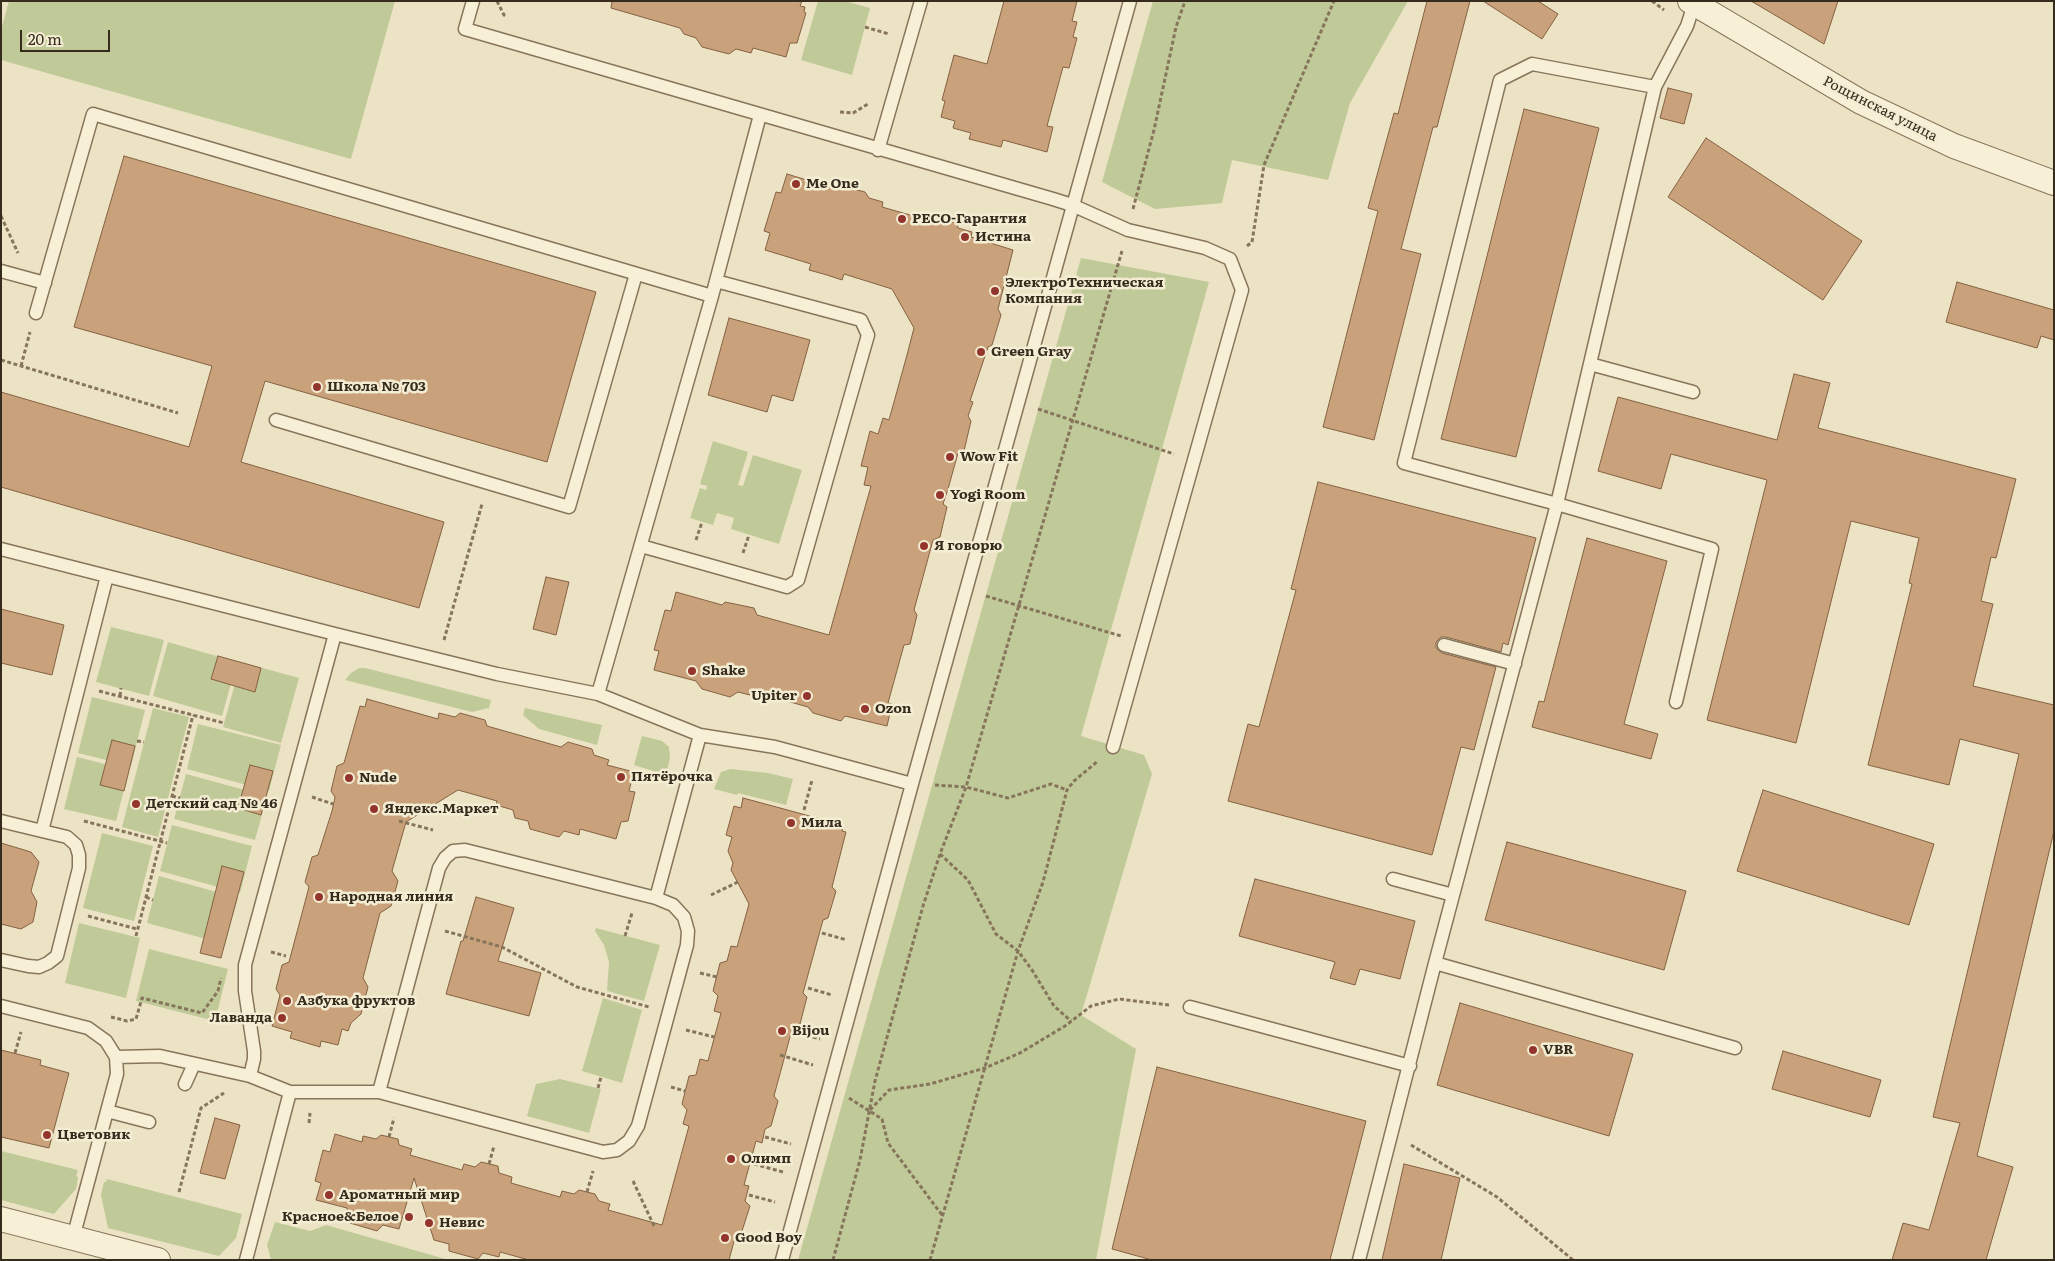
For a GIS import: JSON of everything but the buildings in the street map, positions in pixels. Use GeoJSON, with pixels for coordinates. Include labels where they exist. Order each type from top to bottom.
{"type":"FeatureCollection","features":[{"type":"Feature","properties":{"kind":"street","name":"Рощинская улица"},"geometry":{"type":"LineString","coordinates":[[1693,2],[1861,102],[1954,146],[2054,183]]}},
{"type":"Feature","properties":{"kind":"street"},"geometry":{"type":"LineString","coordinates":[[1,1219],[158,1260]]}},
{"type":"Feature","properties":{"kind":"lane"},"geometry":{"type":"LineString","coordinates":[[472,1],[465,29],[878,150],[1072,204],[1128,230],[1205,248],[1230,259],[1242,290],[1113,747]]}},
{"type":"Feature","properties":{"kind":"lane"},"geometry":{"type":"LineString","coordinates":[[878,150],[921,1]]}},
{"type":"Feature","properties":{"kind":"lane"},"geometry":{"type":"LineString","coordinates":[[782,1260],[1072,204],[1130,1]]}},
{"type":"Feature","properties":{"kind":"lane"},"geometry":{"type":"LineString","coordinates":[[1359,1260],[1393,1134],[1435,963],[1558,504],[1655,87],[1688,26],[1693,2]]}},
{"type":"Feature","properties":{"kind":"lane"},"geometry":{"type":"LineString","coordinates":[[1655,87],[1532,64],[1500,80],[1404,464],[1558,504],[1712,549],[1676,702]]}},
{"type":"Feature","properties":{"kind":"lane"},"geometry":{"type":"LineString","coordinates":[[36,312],[93,114],[712,296]]}},
{"type":"Feature","properties":{"kind":"lane"},"geometry":{"type":"LineString","coordinates":[[598,694],[712,296],[760,115]]}},
{"type":"Feature","properties":{"kind":"lane"},"geometry":{"type":"LineString","coordinates":[[1,271],[45,283]]}},
{"type":"Feature","properties":{"kind":"lane"},"geometry":{"type":"LineString","coordinates":[[276,420],[569,507],[636,274]]}},
{"type":"Feature","properties":{"kind":"lane"},"geometry":{"type":"LineString","coordinates":[[641,546],[786,587],[798,580],[868,336],[862,320],[716,281]]}},
{"type":"Feature","properties":{"kind":"lane"},"geometry":{"type":"LineString","coordinates":[[1590,364],[1693,392]]}},
{"type":"Feature","properties":{"kind":"lane"},"geometry":{"type":"LineString","coordinates":[[1,549],[438,660],[598,694],[700,735],[775,747],[912,784]]}},
{"type":"Feature","properties":{"kind":"lane"},"geometry":{"type":"LineString","coordinates":[[42,831],[107,576]]}},
{"type":"Feature","properties":{"kind":"lane"},"geometry":{"type":"LineString","coordinates":[[250,1076],[254,1050],[245,991],[245,965],[335,634]]}},
{"type":"Feature","properties":{"kind":"lane"},"geometry":{"type":"LineString","coordinates":[[1444,645],[1515,664]]}},
{"type":"Feature","properties":{"kind":"lane"},"geometry":{"type":"LineString","coordinates":[[656,898],[700,735]]}},
{"type":"Feature","properties":{"kind":"lane"},"geometry":{"type":"LineString","coordinates":[[1,821],[67,837],[76,845],[80,855],[79,868],[57,956],[48,963],[38,967],[1,960]]}},
{"type":"Feature","properties":{"kind":"lane"},"geometry":{"type":"LineString","coordinates":[[116,1058],[160,1056],[250,1076],[290,1092],[379,1092],[603,1152],[617,1150],[629,1141],[638,1126],[687,945],[688,931],[684,917],[673,905],[656,898],[465,850],[453,851],[445,858],[439,868],[379,1092]]}},
{"type":"Feature","properties":{"kind":"lane"},"geometry":{"type":"LineString","coordinates":[[1393,879],[1453,895]]}},
{"type":"Feature","properties":{"kind":"lane"},"geometry":{"type":"LineString","coordinates":[[1435,963],[1735,1048]]}},
{"type":"Feature","properties":{"kind":"lane"},"geometry":{"type":"LineString","coordinates":[[1,1006],[88,1028],[106,1041],[116,1058],[117,1074],[73,1238]]}},
{"type":"Feature","properties":{"kind":"lane"},"geometry":{"type":"LineString","coordinates":[[1190,1007],[1410,1066]]}},
{"type":"Feature","properties":{"kind":"lane"},"geometry":{"type":"LineString","coordinates":[[185,1084],[194,1064]]}},
{"type":"Feature","properties":{"kind":"lane"},"geometry":{"type":"LineString","coordinates":[[246,1260],[290,1092]]}},
{"type":"Feature","properties":{"kind":"lane"},"geometry":{"type":"LineString","coordinates":[[107,1111],[149,1122]]}},
{"type":"Feature","properties":{"kind":"path"},"geometry":{"type":"LineString","coordinates":[[497,1],[504,15],[514,20]]}},
{"type":"Feature","properties":{"kind":"path"},"geometry":{"type":"LineString","coordinates":[[833,1260],[860,1160],[875,1081],[923,906],[940,854],[966,787],[1017,605],[1128,230],[1154,130],[1176,27],[1184,1]]}},
{"type":"Feature","properties":{"kind":"path"},"geometry":{"type":"LineString","coordinates":[[1230,259],[1252,242],[1264,165],[1334,1]]}},
{"type":"Feature","properties":{"kind":"path"},"geometry":{"type":"LineString","coordinates":[[865,26],[889,34]]}},
{"type":"Feature","properties":{"kind":"path"},"geometry":{"type":"LineString","coordinates":[[835,111],[853,113],[869,103]]}},
{"type":"Feature","properties":{"kind":"path"},"geometry":{"type":"LineString","coordinates":[[1,216],[30,279]]}},
{"type":"Feature","properties":{"kind":"path"},"geometry":{"type":"LineString","coordinates":[[21,366],[36,312]]}},
{"type":"Feature","properties":{"kind":"path"},"geometry":{"type":"LineString","coordinates":[[1,360],[178,413]]}},
{"type":"Feature","properties":{"kind":"path"},"geometry":{"type":"LineString","coordinates":[[1018,402],[1194,460]]}},
{"type":"Feature","properties":{"kind":"path"},"geometry":{"type":"LineString","coordinates":[[438,660],[488,483]]}},
{"type":"Feature","properties":{"kind":"path"},"geometry":{"type":"LineString","coordinates":[[966,590],[1143,642]]}},
{"type":"Feature","properties":{"kind":"path"},"geometry":{"type":"LineString","coordinates":[[79,685],[224,723]]}},
{"type":"Feature","properties":{"kind":"path"},"geometry":{"type":"LineString","coordinates":[[120,696],[121,688]]}},
{"type":"Feature","properties":{"kind":"path"},"geometry":{"type":"LineString","coordinates":[[185,713],[187,706]]}},
{"type":"Feature","properties":{"kind":"path"},"geometry":{"type":"LineString","coordinates":[[136,936],[193,715]]}},
{"type":"Feature","properties":{"kind":"path"},"geometry":{"type":"LineString","coordinates":[[137,741],[144,742]]}},
{"type":"Feature","properties":{"kind":"path"},"geometry":{"type":"LineString","coordinates":[[185,745],[192,747]]}},
{"type":"Feature","properties":{"kind":"path"},"geometry":{"type":"LineString","coordinates":[[930,1260],[1018,951],[1044,882],[1067,790],[1074,781],[1113,747]]}},
{"type":"Feature","properties":{"kind":"path"},"geometry":{"type":"LineString","coordinates":[[804,810],[812,779]]}},
{"type":"Feature","properties":{"kind":"path"},"geometry":{"type":"LineString","coordinates":[[912,784],[966,787],[1008,798],[1051,784],[1067,790]]}},
{"type":"Feature","properties":{"kind":"path"},"geometry":{"type":"LineString","coordinates":[[172,796],[180,798]]}},
{"type":"Feature","properties":{"kind":"path"},"geometry":{"type":"LineString","coordinates":[[309,796],[333,804]]}},
{"type":"Feature","properties":{"kind":"path"},"geometry":{"type":"LineString","coordinates":[[47,812],[167,843]]}},
{"type":"Feature","properties":{"kind":"path"},"geometry":{"type":"LineString","coordinates":[[399,821],[433,830]]}},
{"type":"Feature","properties":{"kind":"path"},"geometry":{"type":"LineString","coordinates":[[940,854],[968,880],[996,934],[1018,951],[1054,1006],[1071,1021]]}},
{"type":"Feature","properties":{"kind":"path"},"geometry":{"type":"LineString","coordinates":[[711,895],[738,882]]}},
{"type":"Feature","properties":{"kind":"path"},"geometry":{"type":"LineString","coordinates":[[146,898],[153,900]]}},
{"type":"Feature","properties":{"kind":"path"},"geometry":{"type":"LineString","coordinates":[[68,911],[137,929]]}},
{"type":"Feature","properties":{"kind":"path"},"geometry":{"type":"LineString","coordinates":[[424,925],[502,947],[577,987],[669,1012]]}},
{"type":"Feature","properties":{"kind":"path"},"geometry":{"type":"LineString","coordinates":[[822,933],[848,940]]}},
{"type":"Feature","properties":{"kind":"path"},"geometry":{"type":"LineString","coordinates":[[266,950],[286,956]]}},
{"type":"Feature","properties":{"kind":"path"},"geometry":{"type":"LineString","coordinates":[[94,1033],[108,1016],[127,1021],[136,1019],[142,998],[202,1013],[218,991],[226,962],[245,965]]}},
{"type":"Feature","properties":{"kind":"path"},"geometry":{"type":"LineString","coordinates":[[700,972],[717,977]]}},
{"type":"Feature","properties":{"kind":"path"},"geometry":{"type":"LineString","coordinates":[[808,988],[832,996]]}},
{"type":"Feature","properties":{"kind":"path"},"geometry":{"type":"LineString","coordinates":[[869,1110],[890,1090],[930,1084],[985,1068],[1020,1053],[1091,1006],[1119,999],[1190,1007]]}},
{"type":"Feature","properties":{"kind":"path"},"geometry":{"type":"LineString","coordinates":[[15,1053],[22,1028]]}},
{"type":"Feature","properties":{"kind":"path"},"geometry":{"type":"LineString","coordinates":[[684,1029],[714,1037]]}},
{"type":"Feature","properties":{"kind":"path"},"geometry":{"type":"LineString","coordinates":[[794,1032],[820,1040]]}},
{"type":"Feature","properties":{"kind":"path"},"geometry":{"type":"LineString","coordinates":[[780,1055],[813,1065]]}},
{"type":"Feature","properties":{"kind":"path"},"geometry":{"type":"LineString","coordinates":[[180,1192],[202,1108],[250,1076]]}},
{"type":"Feature","properties":{"kind":"path"},"geometry":{"type":"LineString","coordinates":[[598,1088],[601,1077]]}},
{"type":"Feature","properties":{"kind":"path"},"geometry":{"type":"LineString","coordinates":[[668,1086],[685,1091]]}},
{"type":"Feature","properties":{"kind":"path"},"geometry":{"type":"LineString","coordinates":[[829,1086],[882,1119],[888,1143],[942,1215]]}},
{"type":"Feature","properties":{"kind":"path"},"geometry":{"type":"LineString","coordinates":[[389,1137],[395,1115]]}},
{"type":"Feature","properties":{"kind":"path"},"geometry":{"type":"LineString","coordinates":[[1393,1134],[1497,1197],[1573,1260]]}},
{"type":"Feature","properties":{"kind":"path"},"geometry":{"type":"LineString","coordinates":[[765,1137],[791,1144]]}},
{"type":"Feature","properties":{"kind":"path"},"geometry":{"type":"LineString","coordinates":[[489,1164],[495,1142]]}},
{"type":"Feature","properties":{"kind":"path"},"geometry":{"type":"LineString","coordinates":[[754,1164],[784,1172]]}},
{"type":"Feature","properties":{"kind":"path"},"geometry":{"type":"LineString","coordinates":[[587,1192],[594,1170]]}},
{"type":"Feature","properties":{"kind":"path"},"geometry":{"type":"LineString","coordinates":[[633,1180],[655,1228]]}},
{"type":"Feature","properties":{"kind":"path"},"geometry":{"type":"LineString","coordinates":[[749,1195],[776,1202]]}},
{"type":"Feature","properties":{"kind":"green space"},"geometry":{"type":"Polygon","coordinates":[[[9,1],[395,1],[351,159],[1,60],[1,30],[9,1]]]}},
{"type":"Feature","properties":{"kind":"green space"},"geometry":{"type":"Polygon","coordinates":[[[818,1],[845,1],[870,8],[852,75],[801,60],[818,1]]]}},
{"type":"Feature","properties":{"kind":"green space"},"geometry":{"type":"Polygon","coordinates":[[[1153,1],[1408,1],[1350,103],[1328,180],[1232,160],[1222,203],[1155,209],[1102,182],[1153,1]]]}},
{"type":"Feature","properties":{"kind":"green space"},"geometry":{"type":"Polygon","coordinates":[[[1081,258],[1209,282],[1081,736],[1144,755],[1152,774],[1081,1015],[1136,1049],[1096,1260],[798,1260],[1081,258]]]}},
{"type":"Feature","properties":{"kind":"green space"},"geometry":{"type":"Polygon","coordinates":[[[713,441],[748,452],[738,485],[743,486],[753,455],[802,470],[779,544],[731,529],[734,518],[717,513],[713,525],[690,518],[700,488],[706,490],[707,486],[700,484],[713,441]]]}},
{"type":"Feature","properties":{"kind":"green space"},"geometry":{"type":"Polygon","coordinates":[[[111,627],[164,640],[149,696],[96,682],[111,627]]]}},
{"type":"Feature","properties":{"kind":"green space"},"geometry":{"type":"Polygon","coordinates":[[[168,642],[237,662],[222,716],[153,696],[168,642]]]}},
{"type":"Feature","properties":{"kind":"green space"},"geometry":{"type":"Polygon","coordinates":[[[241,662],[299,678],[281,743],[223,727],[241,662]]]}},
{"type":"Feature","properties":{"kind":"green space"},"geometry":{"type":"Polygon","coordinates":[[[359,668],[491,700],[489,708],[472,712],[345,680],[359,668]]]}},
{"type":"Feature","properties":{"kind":"green space"},"geometry":{"type":"Polygon","coordinates":[[[92,697],[145,710],[131,766],[78,753],[92,697]]]}},
{"type":"Feature","properties":{"kind":"green space"},"geometry":{"type":"Polygon","coordinates":[[[153,708],[189,717],[158,837],[122,827],[153,708]]]}},
{"type":"Feature","properties":{"kind":"green space"},"geometry":{"type":"Polygon","coordinates":[[[525,708],[602,725],[597,745],[539,729],[523,715],[525,708]]]}},
{"type":"Feature","properties":{"kind":"green space"},"geometry":{"type":"Polygon","coordinates":[[[198,724],[281,745],[269,791],[187,769],[198,724]]]}},
{"type":"Feature","properties":{"kind":"green space"},"geometry":{"type":"Polygon","coordinates":[[[642,736],[662,741],[669,747],[670,758],[666,775],[634,765],[642,736]]]}},
{"type":"Feature","properties":{"kind":"green space"},"geometry":{"type":"Polygon","coordinates":[[[77,757],[129,770],[116,821],[64,809],[77,757]]]}},
{"type":"Feature","properties":{"kind":"green space"},"geometry":{"type":"Polygon","coordinates":[[[730,769],[768,773],[793,779],[786,805],[714,789],[721,772],[730,769]]]}},
{"type":"Feature","properties":{"kind":"green space"},"geometry":{"type":"Polygon","coordinates":[[[186,774],[267,796],[255,840],[174,819],[186,774]]]}},
{"type":"Feature","properties":{"kind":"green space"},"geometry":{"type":"Polygon","coordinates":[[[172,825],[252,846],[240,893],[160,871],[172,825]]]}},
{"type":"Feature","properties":{"kind":"green space"},"geometry":{"type":"Polygon","coordinates":[[[102,833],[153,846],[134,921],[83,908],[102,833]]]}},
{"type":"Feature","properties":{"kind":"green space"},"geometry":{"type":"Polygon","coordinates":[[[159,876],[238,898],[225,944],[147,923],[159,876]]]}},
{"type":"Feature","properties":{"kind":"green space"},"geometry":{"type":"Polygon","coordinates":[[[79,923],[140,938],[126,998],[65,983],[79,923]]]}},
{"type":"Feature","properties":{"kind":"green space"},"geometry":{"type":"Polygon","coordinates":[[[596,928],[660,945],[644,1001],[607,991],[609,962],[604,945],[595,931],[596,928]]]}},
{"type":"Feature","properties":{"kind":"green space"},"geometry":{"type":"Polygon","coordinates":[[[149,949],[228,969],[215,1021],[136,1001],[149,949]]]}},
{"type":"Feature","properties":{"kind":"green space"},"geometry":{"type":"Polygon","coordinates":[[[603,998],[642,1010],[622,1083],[582,1071],[603,998]]]}},
{"type":"Feature","properties":{"kind":"green space"},"geometry":{"type":"Polygon","coordinates":[[[560,1079],[601,1089],[589,1133],[527,1116],[536,1084],[560,1079]]]}},
{"type":"Feature","properties":{"kind":"green space"},"geometry":{"type":"Polygon","coordinates":[[[1,1151],[78,1170],[76,1189],[54,1214],[1,1200],[1,1151]]]}},
{"type":"Feature","properties":{"kind":"green space"},"geometry":{"type":"Polygon","coordinates":[[[107,1179],[242,1214],[236,1238],[219,1256],[108,1228],[101,1195],[104,1182],[107,1179]]]}},
{"type":"Feature","properties":{"kind":"green space"},"geometry":{"type":"Polygon","coordinates":[[[275,1222],[310,1231],[326,1225],[449,1260],[271,1260],[267,1245],[275,1222]]]}},
{"type":"Feature","properties":{"kind":"place","name":"Me One"},"geometry":{"type":"Point","coordinates":[796,184]}},
{"type":"Feature","properties":{"kind":"place","name":"РЕСО-Гарантия"},"geometry":{"type":"Point","coordinates":[902,219]}},
{"type":"Feature","properties":{"kind":"place","name":"Истина"},"geometry":{"type":"Point","coordinates":[965,237]}},
{"type":"Feature","properties":{"kind":"place","name":"ЭлектроТехническая Компания"},"geometry":{"type":"Point","coordinates":[995,291]}},
{"type":"Feature","properties":{"kind":"place","name":"Green Gray"},"geometry":{"type":"Point","coordinates":[981,352]}},
{"type":"Feature","properties":{"kind":"place","name":"Школа № 703"},"geometry":{"type":"Point","coordinates":[317,387]}},
{"type":"Feature","properties":{"kind":"place","name":"Wow Fit"},"geometry":{"type":"Point","coordinates":[950,457]}},
{"type":"Feature","properties":{"kind":"place","name":"Yogi Room"},"geometry":{"type":"Point","coordinates":[940,495]}},
{"type":"Feature","properties":{"kind":"place","name":"Я говорю"},"geometry":{"type":"Point","coordinates":[924,546]}},
{"type":"Feature","properties":{"kind":"place","name":"Shake"},"geometry":{"type":"Point","coordinates":[692,671]}},
{"type":"Feature","properties":{"kind":"place","name":"Upiter"},"geometry":{"type":"Point","coordinates":[807,696]}},
{"type":"Feature","properties":{"kind":"place","name":"Ozon"},"geometry":{"type":"Point","coordinates":[865,709]}},
{"type":"Feature","properties":{"kind":"place","name":"Пятёрочка"},"geometry":{"type":"Point","coordinates":[621,777]}},
{"type":"Feature","properties":{"kind":"place","name":"Nude"},"geometry":{"type":"Point","coordinates":[349,778]}},
{"type":"Feature","properties":{"kind":"place","name":"Детский сад № 46"},"geometry":{"type":"Point","coordinates":[136,804]}},
{"type":"Feature","properties":{"kind":"place","name":"Яндекс.Маркет"},"geometry":{"type":"Point","coordinates":[374,809]}},
{"type":"Feature","properties":{"kind":"place","name":"Мила"},"geometry":{"type":"Point","coordinates":[791,823]}},
{"type":"Feature","properties":{"kind":"place","name":"Народная линия"},"geometry":{"type":"Point","coordinates":[319,897]}},
{"type":"Feature","properties":{"kind":"place","name":"Азбука фруктов"},"geometry":{"type":"Point","coordinates":[287,1001]}},
{"type":"Feature","properties":{"kind":"place","name":"Лаванда"},"geometry":{"type":"Point","coordinates":[282,1018]}},
{"type":"Feature","properties":{"kind":"place","name":"Bijou"},"geometry":{"type":"Point","coordinates":[782,1031]}},
{"type":"Feature","properties":{"kind":"place","name":"VBR"},"geometry":{"type":"Point","coordinates":[1533,1050]}},
{"type":"Feature","properties":{"kind":"place","name":"Цветовик"},"geometry":{"type":"Point","coordinates":[47,1135]}},
{"type":"Feature","properties":{"kind":"place","name":"Олимп"},"geometry":{"type":"Point","coordinates":[731,1159]}},
{"type":"Feature","properties":{"kind":"place","name":"Ароматный мир"},"geometry":{"type":"Point","coordinates":[329,1195]}},
{"type":"Feature","properties":{"kind":"place","name":"Красное&Белое"},"geometry":{"type":"Point","coordinates":[409,1217]}},
{"type":"Feature","properties":{"kind":"place","name":"Невис"},"geometry":{"type":"Point","coordinates":[429,1223]}},
{"type":"Feature","properties":{"kind":"place","name":"Good Boy"},"geometry":{"type":"Point","coordinates":[725,1238]}}]}
